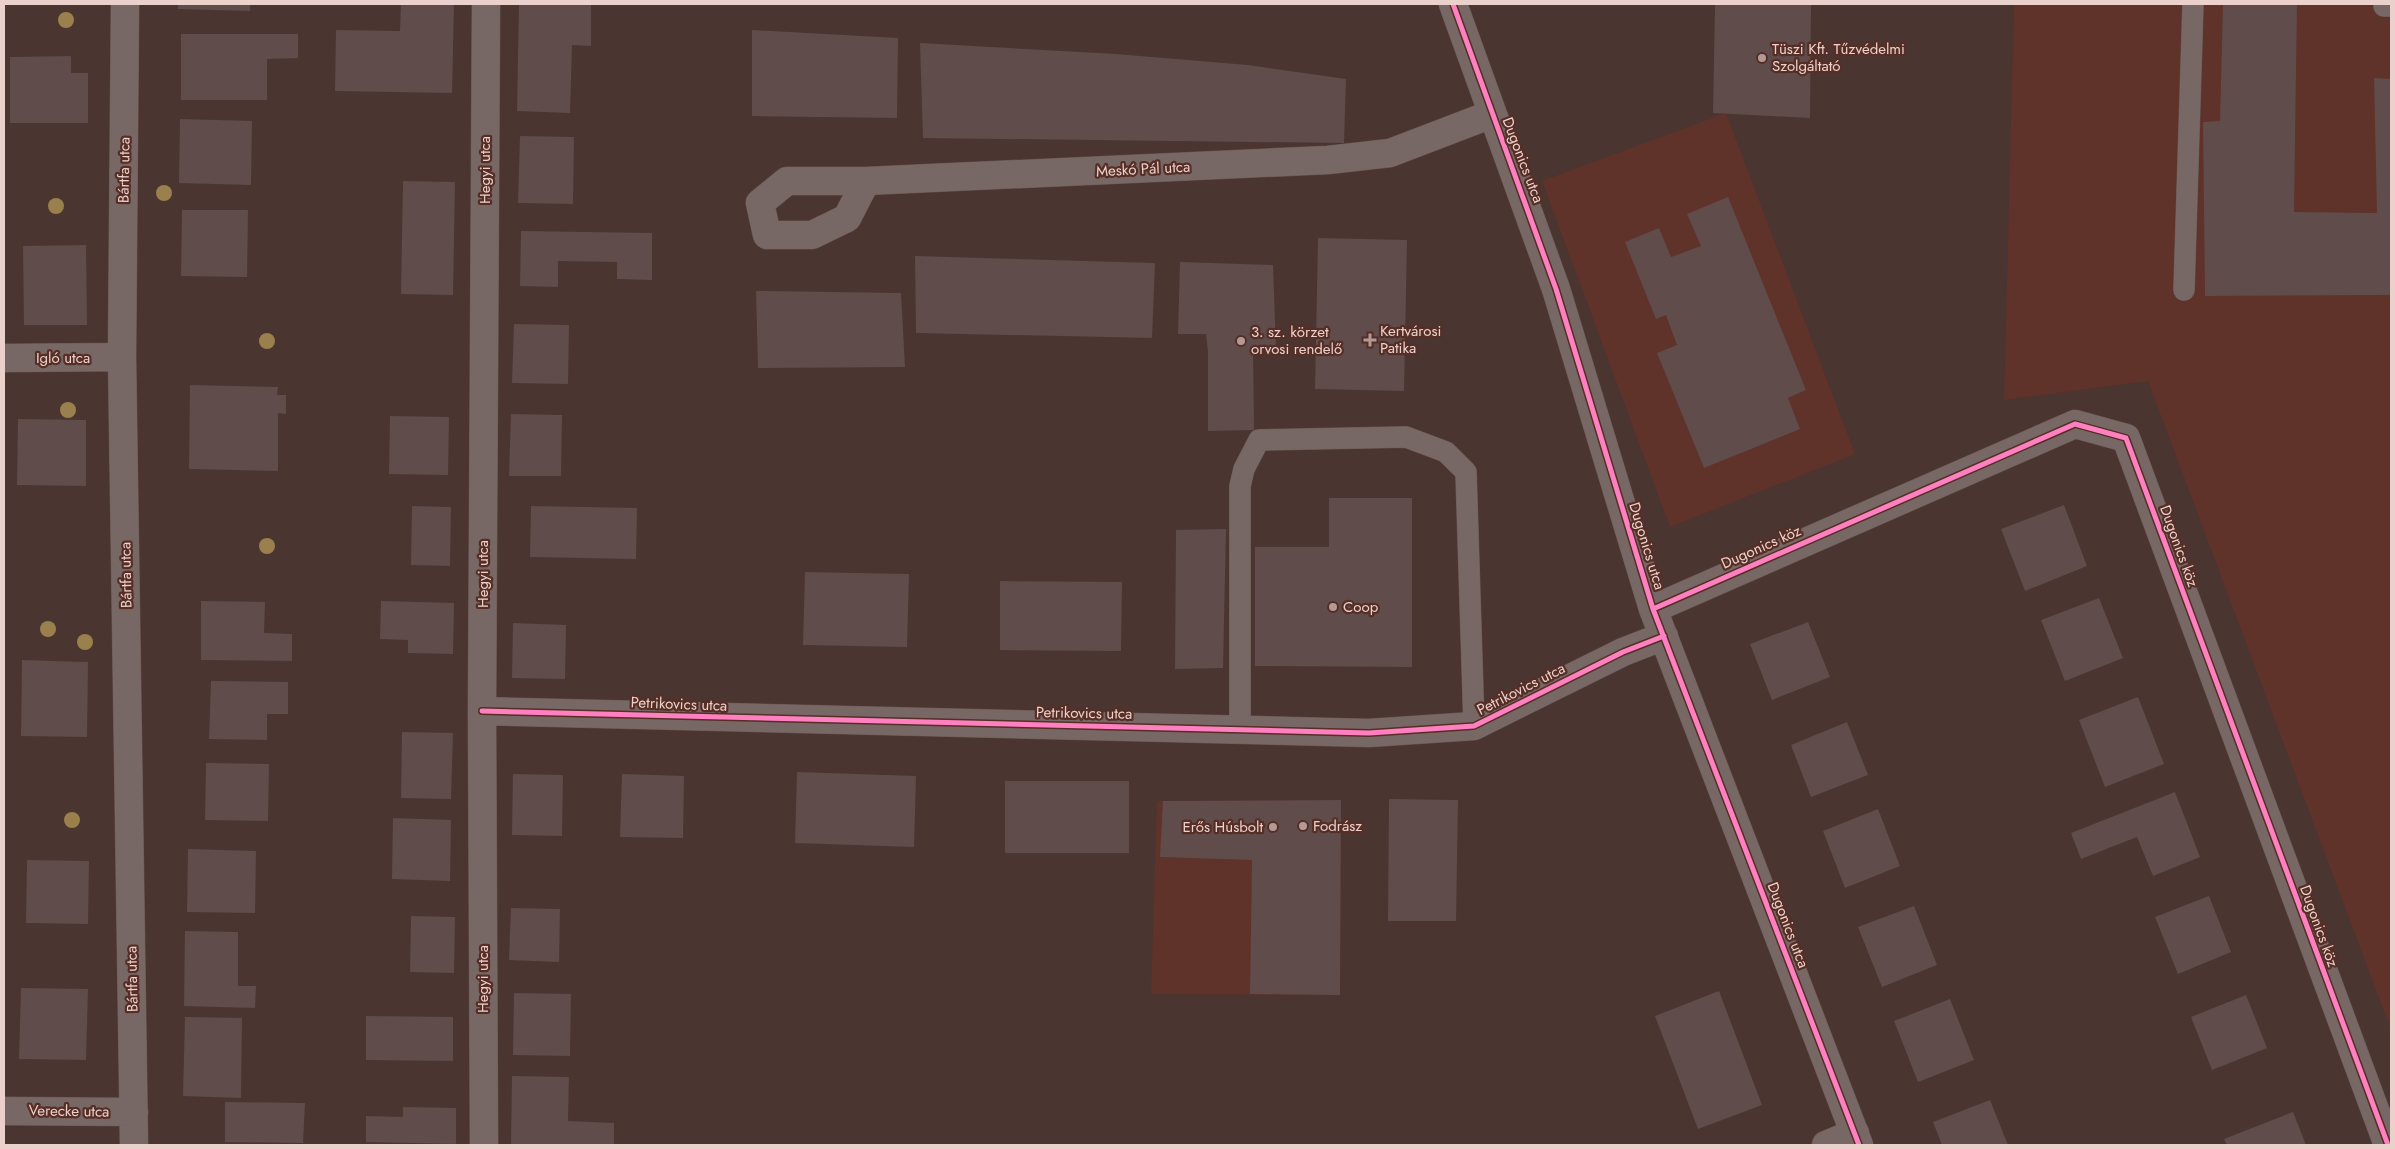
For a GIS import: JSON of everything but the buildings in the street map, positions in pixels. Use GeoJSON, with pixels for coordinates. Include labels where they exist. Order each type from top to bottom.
{"type":"FeatureCollection","features":[{"type":"Feature","properties":{"kind":"street","name":"Bártfa utca"},"geometry":{"type":"LineString","coordinates":[[125,4],[122,357],[134,1145]]}},
{"type":"Feature","properties":{"kind":"street","name":"Hegyi utca"},"geometry":{"type":"LineString","coordinates":[[484,1145],[482,711],[486,4]]}},
{"type":"Feature","properties":{"kind":"street","name":"Dugonics utca"},"geometry":{"type":"LineString","coordinates":[[1453,4],[1556,289],[1653,609],[1857,1139]]}},
{"type":"Feature","properties":{"kind":"street","name":"Meskó Pál utca"},"geometry":{"type":"LineString","coordinates":[[866,181],[847,218],[812,235],[767,235],[760,203],[787,181],[866,181],[1328,160],[1390,152],[1492,114]]}},
{"type":"Feature","properties":{"kind":"street","name":"Igló utca"},"geometry":{"type":"LineString","coordinates":[[4,358],[122,357]]}},
{"type":"Feature","properties":{"kind":"street","name":"Dugonics köz"},"geometry":{"type":"LineString","coordinates":[[1653,609],[2075,424],[2126,438],[2388,1145]]}},
{"type":"Feature","properties":{"kind":"street","name":"Petrikovics utca"},"geometry":{"type":"LineString","coordinates":[[482,711],[1369,733],[1474,726],[1623,652],[1664,636]]}},
{"type":"Feature","properties":{"kind":"street","name":"Verecke utca"},"geometry":{"type":"LineString","coordinates":[[4,1111],[134,1112]]}},
{"type":"Feature","properties":{"kind":"street"},"geometry":{"type":"LineString","coordinates":[[1826,1145],[1857,1139]]}},
{"type":"Feature","properties":{"kind":"lane"},"geometry":{"type":"LineString","coordinates":[[2184,290],[2193,4]]}},
{"type":"Feature","properties":{"kind":"lane"},"geometry":{"type":"LineString","coordinates":[[1240,729],[1240,486],[1244,469],[1260,440],[1406,437],[1446,452],[1466,472],[1474,726]]}},
{"type":"Feature","properties":{"kind":"shaded area"},"geometry":{"type":"Polygon","coordinates":[[[2014,4],[2391,4],[2391,1030],[2148,381],[2004,400],[2014,4]]]}},
{"type":"Feature","properties":{"kind":"shaded area"},"geometry":{"type":"Polygon","coordinates":[[[1726,113],[1855,454],[1670,527],[1542,181],[1726,113]]]}},
{"type":"Feature","properties":{"kind":"shaded area"},"geometry":{"type":"Polygon","coordinates":[[[1341,800],[1340,995],[1151,994],[1157,801],[1341,800]]]}},
{"type":"Feature","properties":{"kind":"cycle path"},"geometry":{"type":"LineString","coordinates":[[1453,4],[1556,289],[1653,609],[1859,1145]]}},
{"type":"Feature","properties":{"kind":"cycle path"},"geometry":{"type":"LineString","coordinates":[[1653,609],[2075,424],[2126,438],[2388,1145]]}},
{"type":"Feature","properties":{"kind":"cycle path"},"geometry":{"type":"LineString","coordinates":[[482,711],[1369,733],[1474,726],[1623,652],[1664,636]]}},
{"type":"Feature","properties":{"kind":"place","name":"Tüszi Kft. Tűzvédelmi Szolgáltató"},"geometry":{"type":"Point","coordinates":[1762,58]}},
{"type":"Feature","properties":{"kind":"place","name":"Kertvárosi Patika"},"geometry":{"type":"Point","coordinates":[1370,340]}},
{"type":"Feature","properties":{"kind":"place","name":"3. sz. körzet orvosi rendelő"},"geometry":{"type":"Point","coordinates":[1241,341]}},
{"type":"Feature","properties":{"kind":"place","name":"Coop"},"geometry":{"type":"Point","coordinates":[1333,607]}},
{"type":"Feature","properties":{"kind":"place","name":"Fodrász"},"geometry":{"type":"Point","coordinates":[1303,826]}},
{"type":"Feature","properties":{"kind":"place","name":"Erős Húsbolt"},"geometry":{"type":"Point","coordinates":[1273,827]}}]}
